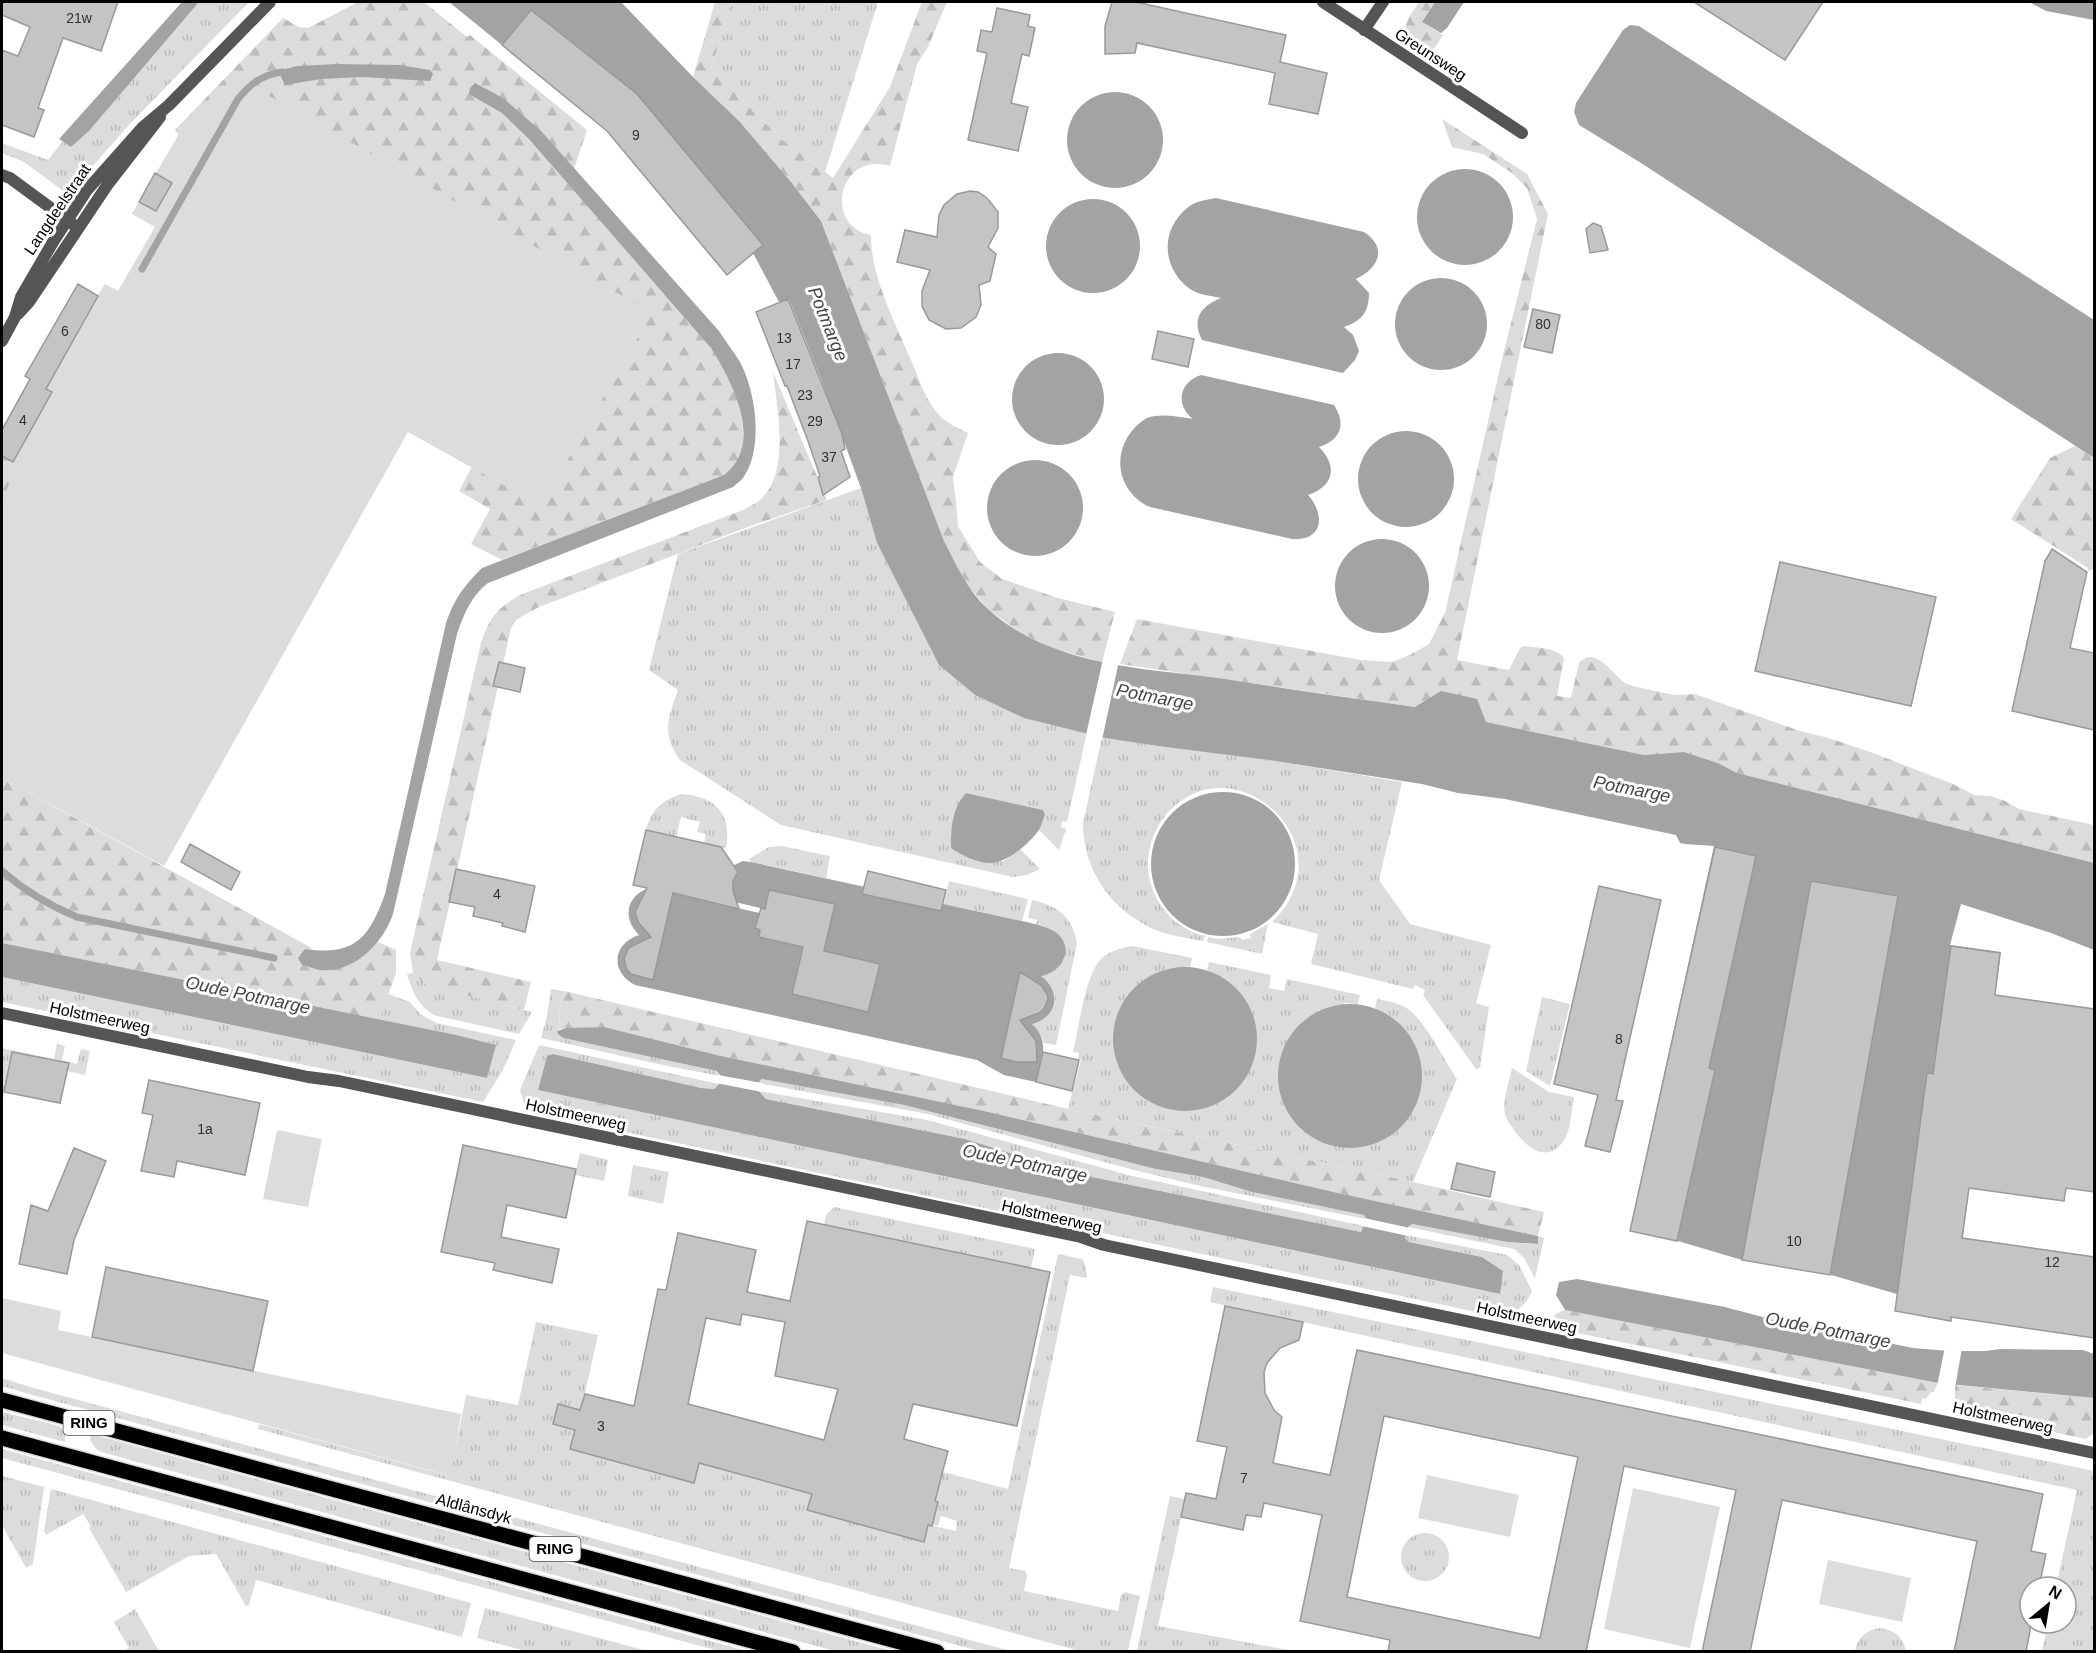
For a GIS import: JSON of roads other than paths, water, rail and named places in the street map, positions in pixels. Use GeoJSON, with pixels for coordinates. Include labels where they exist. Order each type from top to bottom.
{"type":"FeatureCollection","features":[{"type":"Feature","properties":{"kind":"main road","name":"Aldlânsdyk"},"geometry":{"type":"LineString","coordinates":[[2,1400],[937,1652]]}},
{"type":"Feature","properties":{"kind":"main road","name":"RING"},"geometry":{"type":"LineString","coordinates":[[2,1438],[793,1652]]}},
{"type":"Feature","properties":{"kind":"street","name":"Langdeelstraat"},"geometry":{"type":"LineString","coordinates":[[2,341],[15,317],[21,297],[87,189],[142,127],[169,105],[270,2]]}},
{"type":"Feature","properties":{"kind":"street","name":"Greunsweg"},"geometry":{"type":"LineString","coordinates":[[1323,2],[1522,133]]}},
{"type":"Feature","properties":{"kind":"street"},"geometry":{"type":"LineString","coordinates":[[1364,30],[1383,2]]}},
{"type":"Feature","properties":{"kind":"street","name":"Langdeelstraat"},"geometry":{"type":"LineString","coordinates":[[15,317],[29,302],[108,184],[169,105]]}},
{"type":"Feature","properties":{"kind":"street"},"geometry":{"type":"LineString","coordinates":[[2,175],[10,178],[78,228]]}},
{"type":"Feature","properties":{"kind":"street","name":"Holstmeerweg"},"geometry":{"type":"LineString","coordinates":[[2,1013],[581,1132],[2094,1453]]}},
{"type":"Feature","properties":{"kind":"water"},"geometry":{"type":"Polygon","coordinates":[[[182,2],[199,2],[89,131],[71,147],[59,139],[182,2]]]}},
{"type":"Feature","properties":{"kind":"water","name":"Potmarge"},"geometry":{"type":"Polygon","coordinates":[[[449,2],[621,2],[740,122],[821,221],[944,541],[963,577],[988,609],[1013,628],[1040,643],[1100,662],[1415,707],[1441,691],[1477,699],[1486,722],[1644,755],[1684,752],[1718,763],[1737,773],[2094,863],[2094,950],[2051,933],[1961,904],[1950,945],[2001,952],[1954,1303],[1897,1294],[1831,1275],[1742,1260],[1630,1230],[1714,846],[1680,843],[1676,835],[1422,784],[1105,738],[1024,718],[975,695],[939,665],[877,543],[861,488],[789,299],[779,302],[753,253],[762,246],[531,11],[502,45],[449,2]]]}},
{"type":"Feature","properties":{"kind":"water"},"geometry":{"type":"Polygon","coordinates":[[[1435,2],[1464,2],[1447,28],[1441,33],[1422,22],[1435,2]]]}},
{"type":"Feature","properties":{"kind":"water"},"geometry":{"type":"Polygon","coordinates":[[[2029,2],[2094,2],[2094,20],[2046,11],[2029,2]]]}},
{"type":"Feature","properties":{"kind":"water"},"geometry":{"type":"Polygon","coordinates":[[[1630,25],[1639,26],[2094,320],[2094,458],[1579,125],[1574,112],[1576,103],[1623,30],[1630,25]]]}},
{"type":"Feature","properties":{"kind":"water"},"geometry":{"type":"Polygon","coordinates":[[[399,65],[430,70],[433,74],[430,81],[362,77],[321,79],[285,85],[281,77],[282,70],[297,66],[399,65]]]}},
{"type":"Feature","properties":{"kind":"water"},"geometry":{"type":"Polygon","coordinates":[[[475,83],[503,98],[542,132],[719,331],[746,374],[754,404],[754,452],[743,478],[733,487],[488,583],[477,594],[465,613],[457,634],[393,914],[382,935],[366,954],[345,967],[320,970],[302,965],[298,958],[305,949],[336,950],[348,947],[366,933],[379,910],[385,894],[446,623],[456,600],[465,587],[482,568],[724,475],[736,462],[742,447],[741,412],[728,377],[711,348],[529,139],[502,113],[469,94],[470,88],[475,83]]]}},
{"type":"Feature","properties":{"kind":"water"},"geometry":{"type":"Polygon","coordinates":[[[1115,92],[1133,96],[1149,106],[1159,122],[1163,140],[1159,158],[1149,174],[1133,184],[1115,188],[1097,184],[1081,174],[1071,158],[1067,140],[1071,122],[1081,106],[1097,96],[1115,92]]]}},
{"type":"Feature","properties":{"kind":"water"},"geometry":{"type":"Polygon","coordinates":[[[1465,169],[1483,173],[1499,183],[1509,199],[1513,217],[1509,235],[1499,251],[1483,261],[1465,265],[1447,261],[1431,251],[1421,235],[1417,217],[1421,199],[1431,183],[1447,173],[1465,169]]]}},
{"type":"Feature","properties":{"kind":"water"},"geometry":{"type":"Polygon","coordinates":[[[1216,198],[1364,232],[1371,238],[1376,245],[1378,257],[1370,269],[1356,279],[1369,293],[1368,305],[1360,319],[1344,327],[1353,335],[1359,351],[1355,360],[1343,373],[1202,340],[1198,326],[1200,314],[1208,305],[1221,298],[1197,293],[1181,281],[1170,261],[1168,239],[1178,218],[1189,206],[1216,198]]]}},
{"type":"Feature","properties":{"kind":"water"},"geometry":{"type":"Polygon","coordinates":[[[1093,199],[1111,202],[1126,213],[1137,228],[1140,246],[1137,264],[1126,279],[1111,290],[1093,293],[1075,290],[1060,279],[1049,264],[1046,246],[1049,228],[1060,213],[1075,202],[1093,199]]]}},
{"type":"Feature","properties":{"kind":"water"},"geometry":{"type":"Polygon","coordinates":[[[1432,278],[1450,278],[1467,285],[1480,298],[1487,315],[1487,333],[1480,350],[1467,363],[1450,370],[1432,370],[1415,363],[1402,350],[1395,333],[1395,315],[1402,298],[1415,285],[1432,278]]]}},
{"type":"Feature","properties":{"kind":"water"},"geometry":{"type":"Polygon","coordinates":[[[1058,353],[1076,356],[1091,366],[1101,381],[1104,399],[1101,417],[1091,432],[1076,442],[1058,445],[1040,442],[1025,432],[1015,417],[1012,399],[1015,381],[1025,366],[1040,356],[1058,353]]]}},
{"type":"Feature","properties":{"kind":"water"},"geometry":{"type":"Polygon","coordinates":[[[1201,375],[1334,405],[1341,425],[1332,440],[1319,447],[1331,468],[1328,481],[1317,491],[1308,495],[1314,502],[1319,518],[1316,531],[1310,536],[1292,539],[1150,507],[1141,502],[1127,487],[1120,458],[1129,435],[1147,418],[1170,416],[1193,419],[1184,407],[1182,394],[1188,383],[1201,375]]]}},
{"type":"Feature","properties":{"kind":"water"},"geometry":{"type":"Polygon","coordinates":[[[1406,431],[1424,435],[1440,445],[1450,461],[1454,479],[1450,497],[1440,513],[1424,523],[1406,527],[1388,523],[1372,513],[1362,497],[1358,479],[1362,461],[1372,445],[1388,435],[1406,431]]]}},
{"type":"Feature","properties":{"kind":"water"},"geometry":{"type":"Polygon","coordinates":[[[1035,460],[1053,464],[1069,474],[1079,490],[1083,508],[1079,526],[1069,542],[1053,552],[1035,556],[1017,552],[1001,542],[991,526],[987,508],[991,490],[1001,474],[1017,464],[1035,460]]]}},
{"type":"Feature","properties":{"kind":"water"},"geometry":{"type":"Polygon","coordinates":[[[1382,539],[1400,542],[1415,553],[1426,568],[1429,586],[1426,604],[1415,619],[1400,630],[1382,633],[1364,630],[1349,619],[1338,604],[1335,586],[1338,568],[1349,553],[1364,542],[1382,539]]]}},
{"type":"Feature","properties":{"kind":"water"},"geometry":{"type":"Polygon","coordinates":[[[1223,792],[1250,798],[1263,804],[1274,813],[1283,824],[1289,837],[1295,864],[1289,891],[1283,904],[1274,915],[1263,924],[1250,930],[1223,936],[1196,930],[1183,924],[1172,915],[1163,904],[1157,891],[1151,864],[1157,837],[1163,824],[1172,813],[1183,804],[1196,798],[1223,792]]]}},
{"type":"Feature","properties":{"kind":"water"},"geometry":{"type":"Polygon","coordinates":[[[966,793],[1043,810],[1045,815],[1040,828],[1018,851],[1004,860],[990,863],[980,862],[951,848],[953,819],[966,793]]]}},
{"type":"Feature","properties":{"kind":"water"},"geometry":{"type":"Polygon","coordinates":[[[743,861],[1022,921],[1045,927],[1058,934],[1065,947],[1063,960],[1060,966],[1041,976],[1052,989],[1054,1003],[1052,1010],[1041,1021],[1032,1024],[1038,1031],[1043,1044],[1036,1082],[1004,1075],[977,1060],[635,985],[621,973],[618,966],[619,951],[630,939],[639,935],[630,922],[629,908],[635,896],[649,888],[764,914],[764,909],[735,902],[730,897],[730,867],[743,861]]]}},
{"type":"Feature","properties":{"kind":"water","name":"Oude Potmarge"},"geometry":{"type":"Polygon","coordinates":[[[2,943],[496,1045],[487,1078],[2,977],[2,943]]]}},
{"type":"Feature","properties":{"kind":"water"},"geometry":{"type":"Polygon","coordinates":[[[1185,967],[1212,973],[1225,979],[1236,988],[1245,999],[1251,1012],[1257,1039],[1251,1066],[1245,1079],[1236,1090],[1225,1099],[1212,1105],[1185,1111],[1158,1105],[1145,1099],[1134,1090],[1125,1079],[1119,1066],[1113,1039],[1119,1012],[1125,999],[1134,988],[1145,979],[1158,973],[1185,967]]]}},
{"type":"Feature","properties":{"kind":"water"},"geometry":{"type":"Polygon","coordinates":[[[1350,1004],[1364,1005],[1378,1010],[1401,1025],[1416,1048],[1421,1062],[1421,1090],[1416,1104],[1401,1127],[1378,1142],[1364,1147],[1350,1148],[1336,1147],[1322,1142],[1299,1127],[1284,1104],[1279,1090],[1278,1076],[1279,1062],[1284,1048],[1299,1025],[1322,1010],[1336,1005],[1350,1004]]]}},
{"type":"Feature","properties":{"kind":"water","name":"Oude Potmarge"},"geometry":{"type":"Polygon","coordinates":[[[604,1027],[721,1056],[984,1111],[1338,1193],[1538,1236],[1538,1244],[1507,1242],[1412,1224],[1408,1227],[1405,1238],[1409,1242],[1482,1257],[1503,1271],[1500,1294],[538,1090],[547,1056],[553,1054],[701,1088],[714,1089],[719,1084],[721,1076],[717,1071],[563,1038],[558,1034],[557,1031],[567,1028],[604,1027]],[[762,1079],[758,1083],[759,1091],[766,1099],[965,1139],[1077,1174],[1361,1232],[1366,1219],[1364,1215],[1252,1192],[1203,1177],[1156,1169],[904,1105],[762,1079]]]}},
{"type":"Feature","properties":{"kind":"water"},"geometry":{"type":"Polygon","coordinates":[[[1577,1279],[1725,1307],[1770,1319],[1913,1348],[1949,1351],[2083,1350],[2094,1354],[2094,1398],[1938,1383],[1565,1310],[1556,1295],[1559,1282],[1577,1279]]]}},
{"type":"Feature","properties":{"kind":"waterway"},"geometry":{"type":"LineString","coordinates":[[142,269],[238,99],[257,81],[282,72]]}},
{"type":"Feature","properties":{"kind":"waterway"},"geometry":{"type":"LineString","coordinates":[[2,871],[37,897],[77,917],[274,958]]}}]}
